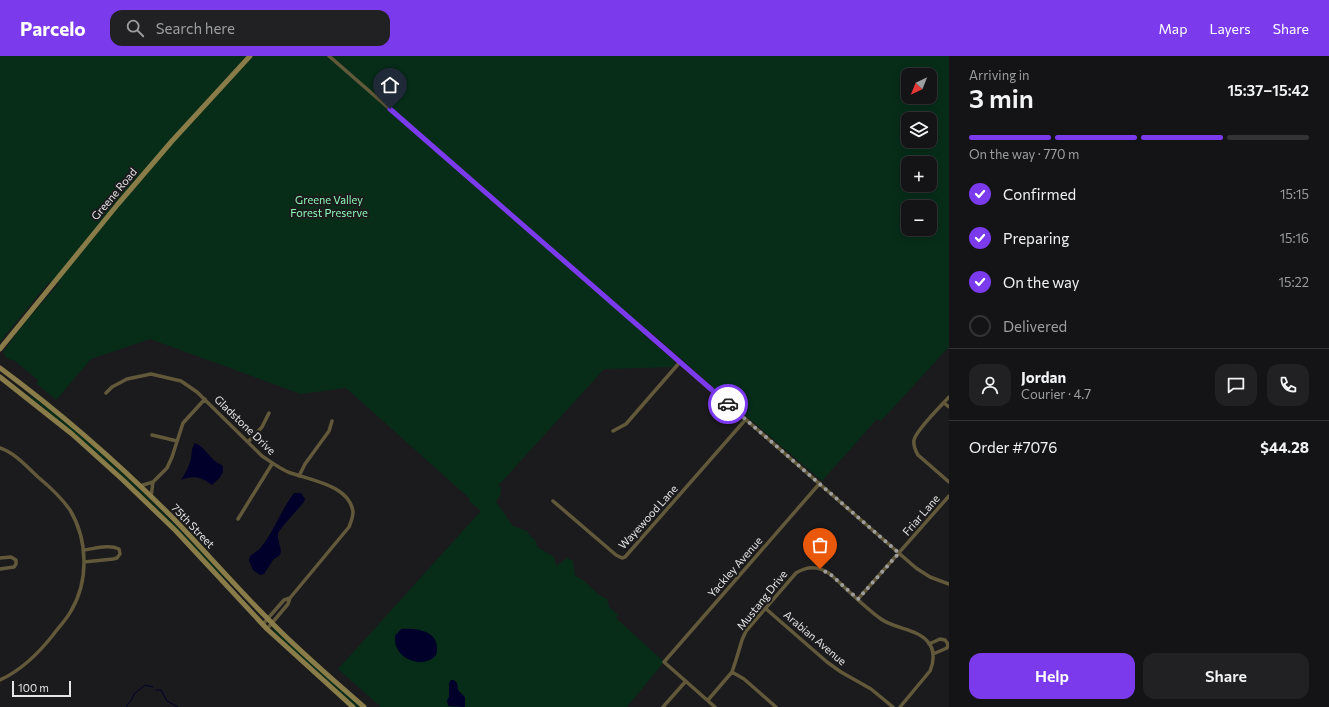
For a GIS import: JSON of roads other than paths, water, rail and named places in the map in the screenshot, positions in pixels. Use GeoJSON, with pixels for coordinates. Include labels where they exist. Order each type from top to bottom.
{"type":"FeatureCollection","features":[{"type":"Feature","properties":{"kind":"main road","name":"Greene Road"},"geometry":{"type":"LineString","coordinates":[[0,349],[123,198],[172,141],[250,56]]}},
{"type":"Feature","properties":{"kind":"main road","name":"75th Street"},"geometry":{"type":"LineString","coordinates":[[0,368],[69,422],[140,486],[272,623],[306,656],[364,707]]}},
{"type":"Feature","properties":{"kind":"main road","name":"75th Street"},"geometry":{"type":"LineString","coordinates":[[0,377],[72,434],[123,480],[176,531],[262,624],[353,707]]}},
{"type":"Feature","properties":{"kind":"street"},"geometry":{"type":"LineString","coordinates":[[329,56],[920,571],[930,577],[949,584]]}},
{"type":"Feature","properties":{"kind":"street"},"geometry":{"type":"LineString","coordinates":[[613,432],[626,424],[680,362]]}},
{"type":"Feature","properties":{"kind":"street","name":"Gladstone Drive"},"geometry":{"type":"LineString","coordinates":[[106,393],[112,387],[127,379],[151,374],[181,381],[194,389],[205,399],[272,464],[281,469],[340,491],[349,500],[353,513],[350,527],[290,598],[288,604],[267,628]]}},
{"type":"Feature","properties":{"kind":"street"},"geometry":{"type":"LineString","coordinates":[[949,398],[914,438],[914,445],[918,455],[949,482]]}},
{"type":"Feature","properties":{"kind":"street"},"geometry":{"type":"LineString","coordinates":[[140,486],[152,482],[167,468],[183,423],[205,399]]}},
{"type":"Feature","properties":{"kind":"street"},"geometry":{"type":"LineString","coordinates":[[944,403],[949,407]]}},
{"type":"Feature","properties":{"kind":"street"},"geometry":{"type":"LineString","coordinates":[[248,442],[262,427],[269,413]]}},
{"type":"Feature","properties":{"kind":"street","name":"Wayewood Lane"},"geometry":{"type":"LineString","coordinates":[[553,501],[616,555],[622,558],[625,557],[746,419]]}},
{"type":"Feature","properties":{"kind":"street"},"geometry":{"type":"LineString","coordinates":[[300,476],[305,464],[329,431],[332,421]]}},
{"type":"Feature","properties":{"kind":"street"},"geometry":{"type":"LineString","coordinates":[[152,435],[177,442]]}},
{"type":"Feature","properties":{"kind":"street"},"geometry":{"type":"LineString","coordinates":[[0,448],[6,450],[17,458],[64,501],[77,525],[83,550],[84,562],[83,577],[79,592],[66,619],[33,658],[15,672],[0,680]]}},
{"type":"Feature","properties":{"kind":"street"},"geometry":{"type":"LineString","coordinates":[[238,519],[272,464]]}},
{"type":"Feature","properties":{"kind":"street"},"geometry":{"type":"LineString","coordinates":[[151,497],[152,482]]}},
{"type":"Feature","properties":{"kind":"street","name":"Yackley Avenue"},"geometry":{"type":"LineString","coordinates":[[686,681],[664,662],[820,483]]}},
{"type":"Feature","properties":{"kind":"street","name":"Friar Lane"},"geometry":{"type":"LineString","coordinates":[[858,599],[949,496]]}},
{"type":"Feature","properties":{"kind":"street"},"geometry":{"type":"LineString","coordinates":[[83,550],[115,547],[119,549],[120,554],[117,558],[113,559],[84,562]]}},
{"type":"Feature","properties":{"kind":"street"},"geometry":{"type":"LineString","coordinates":[[0,558],[11,557],[16,560],[16,564],[14,568],[0,569]]}},
{"type":"Feature","properties":{"kind":"street","name":"Mustang Drive"},"geometry":{"type":"LineString","coordinates":[[708,700],[732,672],[744,635],[750,625],[792,577],[802,570],[810,568],[820,569],[830,574],[882,619],[897,627],[919,634],[929,644]]}},
{"type":"Feature","properties":{"kind":"street","name":"Gladstone Drive"},"geometry":{"type":"LineString","coordinates":[[262,624],[284,600],[290,598]]}},
{"type":"Feature","properties":{"kind":"street","name":"Arabian Avenue"},"geometry":{"type":"LineString","coordinates":[[765,608],[832,666],[871,689],[893,707]]}},
{"type":"Feature","properties":{"kind":"street"},"geometry":{"type":"LineString","coordinates":[[900,707],[930,671],[933,664],[933,654],[929,644],[940,639],[945,640],[948,644],[947,648],[933,654]]}},
{"type":"Feature","properties":{"kind":"street"},"geometry":{"type":"LineString","coordinates":[[732,672],[744,679],[776,707]]}},
{"type":"Feature","properties":{"kind":"street"},"geometry":{"type":"LineString","coordinates":[[661,707],[686,681],[716,707]]}},
{"type":"Feature","properties":{"kind":"water"},"geometry":{"type":"Polygon","coordinates":[[[195,443],[222,465],[222,474],[212,485],[205,480],[193,477],[181,480],[191,459],[192,449],[195,443]]]}},
{"type":"Feature","properties":{"kind":"water"},"geometry":{"type":"Polygon","coordinates":[[[294,493],[301,493],[305,499],[304,502],[278,533],[281,551],[280,555],[273,560],[264,574],[260,575],[253,570],[249,561],[250,556],[267,540],[285,506],[294,493]]]}},
{"type":"Feature","properties":{"kind":"water"},"geometry":{"type":"Polygon","coordinates":[[[401,629],[419,630],[429,634],[436,642],[436,655],[425,662],[414,661],[403,656],[396,647],[395,642],[395,636],[401,629]]]}},
{"type":"Feature","properties":{"kind":"water"},"geometry":{"type":"Polygon","coordinates":[[[451,680],[454,680],[457,683],[458,690],[465,697],[465,707],[448,706],[447,700],[449,697],[449,683],[451,680]]]}},
{"type":"Feature","properties":{"kind":"waterway"},"geometry":{"type":"LineString","coordinates":[[126,707],[134,694],[145,685],[153,687]]}},
{"type":"Feature","properties":{"kind":"waterway"},"geometry":{"type":"LineString","coordinates":[[156,690],[161,690],[167,701],[178,707]]}},
{"type":"Feature","properties":{"kind":"park label","name":"Greene Valley Forest Preserve"},"geometry":{"type":"Point","coordinates":[329,206]}}]}
